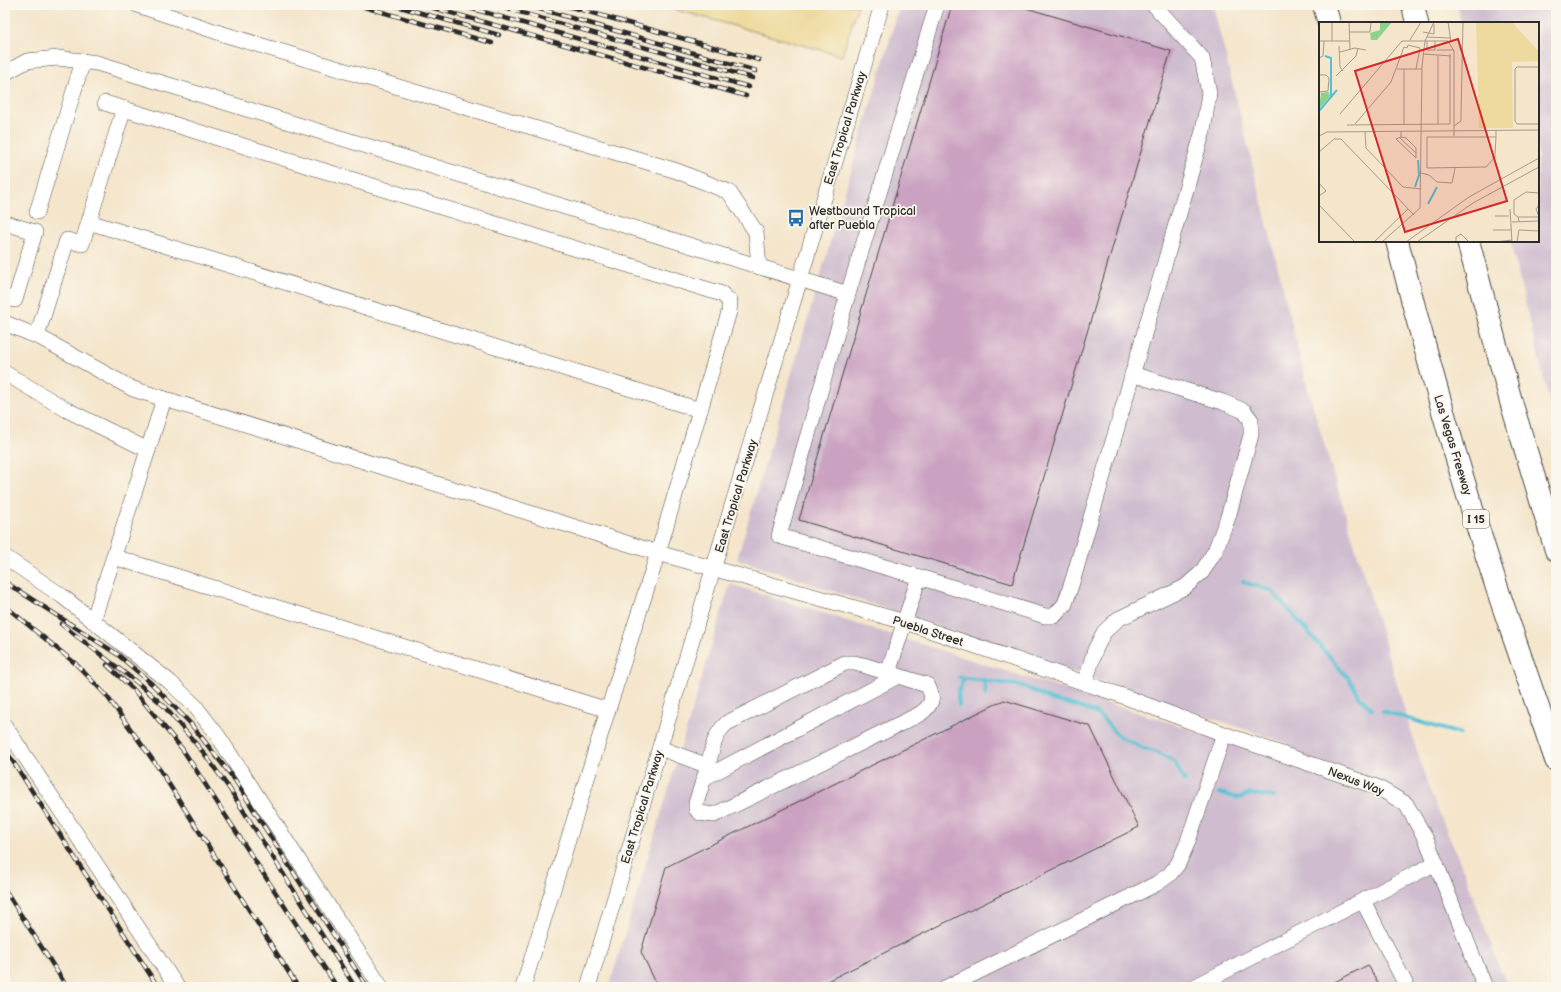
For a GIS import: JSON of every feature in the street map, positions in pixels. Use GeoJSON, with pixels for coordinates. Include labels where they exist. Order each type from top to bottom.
{"type":"FeatureCollection","features":[{"type":"Feature","properties":{"kind":"highway"},"geometry":{"type":"LineString","coordinates":[[1324,5],[1329,22]]}},
{"type":"Feature","properties":{"kind":"highway"},"geometry":{"type":"LineString","coordinates":[[1340,5],[1344,22]]}},
{"type":"Feature","properties":{"kind":"highway"},"geometry":{"type":"LineString","coordinates":[[1413,5],[1416,22]]}},
{"type":"Feature","properties":{"kind":"highway","name":"Las Vegas Freeway"},"geometry":{"type":"LineString","coordinates":[[1396,242],[1475,517],[1503,607],[1556,760]]}},
{"type":"Feature","properties":{"kind":"highway"},"geometry":{"type":"LineString","coordinates":[[1468,242],[1510,398],[1556,550]]}},
{"type":"Feature","properties":{"kind":"street"},"geometry":{"type":"LineString","coordinates":[[138,5],[223,34],[677,171],[729,192],[756,232],[759,267]]}},
{"type":"Feature","properties":{"kind":"street","name":"East Tropical Parkway"},"geometry":{"type":"LineString","coordinates":[[588,987],[882,5]]}},
{"type":"Feature","properties":{"kind":"street"},"geometry":{"type":"LineString","coordinates":[[937,5],[848,294],[779,536],[1045,616],[1054,616],[1064,604],[1074,576],[1203,131],[1209,93],[1202,58],[1154,5]]}},
{"type":"Feature","properties":{"kind":"street"},"geometry":{"type":"LineString","coordinates":[[6,71],[27,61],[58,58],[97,63],[848,294]]}},
{"type":"Feature","properties":{"kind":"street"},"geometry":{"type":"LineString","coordinates":[[36,212],[83,61]]}},
{"type":"Feature","properties":{"kind":"street"},"geometry":{"type":"LineString","coordinates":[[105,102],[722,294],[730,302],[729,312],[658,553],[523,987]]}},
{"type":"Feature","properties":{"kind":"street"},"geometry":{"type":"LineString","coordinates":[[37,336],[67,240],[82,244],[124,108]]}},
{"type":"Feature","properties":{"kind":"street"},"geometry":{"type":"LineString","coordinates":[[89,222],[700,410]]}},
{"type":"Feature","properties":{"kind":"street"},"geometry":{"type":"LineString","coordinates":[[5,223],[35,232],[15,300],[5,297]]}},
{"type":"Feature","properties":{"kind":"street","name":"Puebla Street"},"geometry":{"type":"LineString","coordinates":[[5,324],[37,336],[133,389],[658,553],[905,622],[1140,703]]}},
{"type":"Feature","properties":{"kind":"street"},"geometry":{"type":"LineString","coordinates":[[5,373],[67,410],[148,450]]}},
{"type":"Feature","properties":{"kind":"street"},"geometry":{"type":"LineString","coordinates":[[1085,683],[1095,650],[1104,632],[1118,619],[1185,587],[1202,572],[1215,551],[1228,517],[1251,435],[1251,420],[1244,411],[1223,402],[1132,374]]}},
{"type":"Feature","properties":{"kind":"street"},"geometry":{"type":"LineString","coordinates":[[93,621],[164,399]]}},
{"type":"Feature","properties":{"kind":"street"},"geometry":{"type":"LineString","coordinates":[[5,557],[62,596],[170,682],[195,706],[218,736],[381,987]]}},
{"type":"Feature","properties":{"kind":"street"},"geometry":{"type":"LineString","coordinates":[[114,557],[608,710]]}},
{"type":"Feature","properties":{"kind":"street"},"geometry":{"type":"LineString","coordinates":[[706,772],[893,674],[905,622],[919,577]]}},
{"type":"Feature","properties":{"kind":"street"},"geometry":{"type":"LineString","coordinates":[[845,663],[854,663],[893,674],[927,685],[931,692],[932,700],[927,708],[920,714],[714,815],[700,813],[696,809],[696,803],[715,738],[720,729],[727,723],[845,663]]}},
{"type":"Feature","properties":{"kind":"street","name":"Nexus Way"},"geometry":{"type":"LineString","coordinates":[[1140,703],[1377,787],[1406,804],[1427,842],[1436,863],[1484,987]]}},
{"type":"Feature","properties":{"kind":"street"},"geometry":{"type":"LineString","coordinates":[[5,726],[177,987]]}},
{"type":"Feature","properties":{"kind":"street"},"geometry":{"type":"LineString","coordinates":[[947,987],[1156,884],[1169,875],[1178,864],[1187,844],[1224,734]]}},
{"type":"Feature","properties":{"kind":"street"},"geometry":{"type":"LineString","coordinates":[[660,748],[706,772]]}},
{"type":"Feature","properties":{"kind":"street"},"geometry":{"type":"LineString","coordinates":[[1194,987],[1436,863]]}},
{"type":"Feature","properties":{"kind":"street"},"geometry":{"type":"LineString","coordinates":[[1363,901],[1407,987]]}},
{"type":"Feature","properties":{"kind":"shaded area"},"geometry":{"type":"Polygon","coordinates":[[[900,5],[1213,5],[1310,397],[1428,787],[1465,874],[1507,987],[609,987],[730,584],[1269,754],[1289,744],[737,559],[900,5]]]}},
{"type":"Feature","properties":{"kind":"shaded area"},"geometry":{"type":"Polygon","coordinates":[[[1458,5],[1556,5],[1556,428],[1510,242],[1539,242],[1539,22],[1461,22],[1458,5]]]}},
{"type":"Feature","properties":{"kind":"sand"},"geometry":{"type":"Polygon","coordinates":[[[659,5],[858,5],[842,56],[659,5]]]}},
{"type":"Feature","properties":{"kind":"building"},"geometry":{"type":"Polygon","coordinates":[[[952,5],[1016,5],[1171,51],[1012,584],[799,520],[952,5]]]}},
{"type":"Feature","properties":{"kind":"building"},"geometry":{"type":"Polygon","coordinates":[[[1004,700],[1090,726],[1139,827],[815,987],[658,987],[641,952],[666,867],[1004,700]]]}},
{"type":"Feature","properties":{"kind":"building"},"geometry":{"type":"Polygon","coordinates":[[[1368,965],[1380,987],[1325,987],[1368,965]]]}},
{"type":"Feature","properties":{"kind":"waterway"},"geometry":{"type":"LineString","coordinates":[[1243,582],[1272,591],[1349,679],[1361,699],[1372,709]]}},
{"type":"Feature","properties":{"kind":"waterway"},"geometry":{"type":"LineString","coordinates":[[959,677],[1023,686],[1052,700],[1096,713],[1118,736],[1165,756],[1175,763],[1185,781]]}},
{"type":"Feature","properties":{"kind":"waterway"},"geometry":{"type":"LineString","coordinates":[[959,705],[958,693],[964,678]]}},
{"type":"Feature","properties":{"kind":"waterway"},"geometry":{"type":"LineString","coordinates":[[984,680],[986,695]]}},
{"type":"Feature","properties":{"kind":"waterway"},"geometry":{"type":"LineString","coordinates":[[1383,711],[1460,734]]}},
{"type":"Feature","properties":{"kind":"waterway"},"geometry":{"type":"LineString","coordinates":[[1219,793],[1238,798],[1251,794],[1274,797]]}},
{"type":"Feature","properties":{"kind":"railway"},"geometry":{"type":"LineString","coordinates":[[357,5],[492,43]]}},
{"type":"Feature","properties":{"kind":"railway"},"geometry":{"type":"LineString","coordinates":[[393,5],[499,35]]}},
{"type":"Feature","properties":{"kind":"railway"},"geometry":{"type":"LineString","coordinates":[[423,5],[746,96]]}},
{"type":"Feature","properties":{"kind":"railway"},"geometry":{"type":"LineString","coordinates":[[459,5],[749,87]]}},
{"type":"Feature","properties":{"kind":"railway"},"geometry":{"type":"LineString","coordinates":[[494,5],[753,78]]}},
{"type":"Feature","properties":{"kind":"railway"},"geometry":{"type":"LineString","coordinates":[[526,5],[756,71]]}},
{"type":"Feature","properties":{"kind":"railway"},"geometry":{"type":"LineString","coordinates":[[564,5],[759,60]]}},
{"type":"Feature","properties":{"kind":"railway"},"geometry":{"type":"LineString","coordinates":[[5,582],[117,654],[152,684],[190,723],[235,780],[367,987]]}},
{"type":"Feature","properties":{"kind":"railway"},"geometry":{"type":"LineString","coordinates":[[5,606],[76,664],[106,695],[160,770],[298,987]]}},
{"type":"Feature","properties":{"kind":"railway"},"geometry":{"type":"LineString","coordinates":[[61,624],[139,684],[163,705],[203,752],[229,788],[355,987]]}},
{"type":"Feature","properties":{"kind":"railway"},"geometry":{"type":"LineString","coordinates":[[107,665],[134,690],[183,750],[337,987]]}},
{"type":"Feature","properties":{"kind":"railway"},"geometry":{"type":"LineString","coordinates":[[5,749],[158,987]]}},
{"type":"Feature","properties":{"kind":"railway"},"geometry":{"type":"LineString","coordinates":[[5,890],[67,987]]}},
{"type":"Feature","properties":{"kind":"place","name":"Westbound Tropical after Puebla"},"geometry":{"type":"Point","coordinates":[796,218]}}]}
